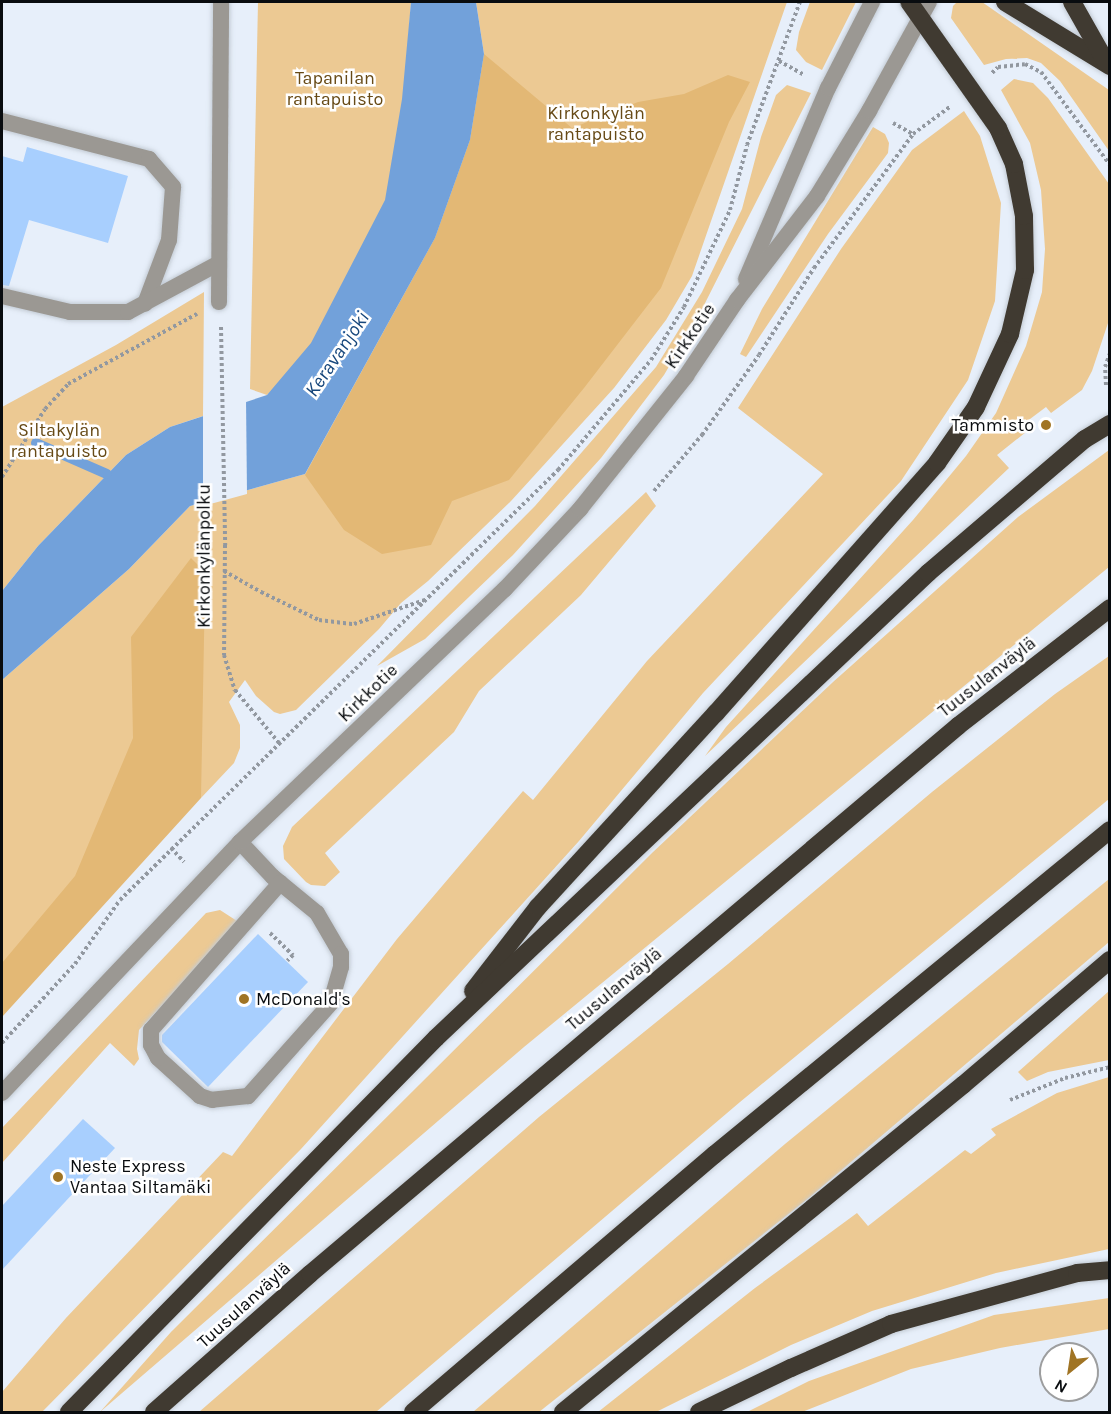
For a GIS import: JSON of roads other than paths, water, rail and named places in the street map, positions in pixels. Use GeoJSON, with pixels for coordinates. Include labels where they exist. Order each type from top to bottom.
{"type":"FeatureCollection","features":[{"type":"Feature","properties":{"kind":"highway"},"geometry":{"type":"LineString","coordinates":[[436,1038],[538,907],[832,584],[937,463],[976,406],[1010,334],[1025,270],[1024,216],[1014,164],[998,128],[926,9],[909,2]]}},
{"type":"Feature","properties":{"kind":"highway"},"geometry":{"type":"LineString","coordinates":[[1005,2],[1108,65]]}},
{"type":"Feature","properties":{"kind":"highway"},"geometry":{"type":"LineString","coordinates":[[1072,2],[1108,65]]}},
{"type":"Feature","properties":{"kind":"highway"},"geometry":{"type":"LineString","coordinates":[[69,1413],[436,1038],[928,573],[1085,439],[1110,424]]}},
{"type":"Feature","properties":{"kind":"highway","name":"Tuusulanväylä"},"geometry":{"type":"LineString","coordinates":[[154,1413],[310,1274],[949,733],[1110,608]]}},
{"type":"Feature","properties":{"kind":"highway"},"geometry":{"type":"LineString","coordinates":[[412,1413],[714,1155],[1110,830]]}},
{"type":"Feature","properties":{"kind":"highway"},"geometry":{"type":"LineString","coordinates":[[563,1413],[954,1092],[1110,960]]}},
{"type":"Feature","properties":{"kind":"highway"},"geometry":{"type":"LineString","coordinates":[[699,1413],[791,1368],[891,1324],[1077,1273],[1110,1270]]}},
{"type":"Feature","properties":{"kind":"street"},"geometry":{"type":"LineString","coordinates":[[219,302],[221,2]]}},
{"type":"Feature","properties":{"kind":"street","name":"Kirkkotie"},"geometry":{"type":"LineString","coordinates":[[737,300],[809,129],[872,2]]}},
{"type":"Feature","properties":{"kind":"street","name":"Kirkkotie"},"geometry":{"type":"LineString","coordinates":[[2,1093],[240,842],[505,590],[580,510],[686,376],[737,300],[818,196],[926,9]]}},
{"type":"Feature","properties":{"kind":"street"},"geometry":{"type":"LineString","coordinates":[[2,121],[149,159],[173,187],[169,240],[146,304]]}},
{"type":"Feature","properties":{"kind":"street"},"geometry":{"type":"LineString","coordinates":[[2,296],[70,312],[128,312],[219,263]]}},
{"type":"Feature","properties":{"kind":"street"},"geometry":{"type":"LineString","coordinates":[[240,842],[280,883],[317,913],[341,954],[341,967],[331,1003],[248,1096],[212,1100],[200,1096],[158,1058],[151,1045],[150,1030],[280,883]]}},
{"type":"Feature","properties":{"kind":"water","name":"Keravanjoki"},"geometry":{"type":"Polygon","coordinates":[[[411,2],[476,2],[484,54],[470,140],[435,238],[305,474],[190,506],[129,569],[2,680],[2,591],[38,546],[126,455],[170,427],[267,395],[311,343],[385,200],[402,99],[411,2]]]}},
{"type":"Feature","properties":{"kind":"waterway"},"geometry":{"type":"LineString","coordinates":[[36,443],[107,474]]}},
{"type":"Feature","properties":{"kind":"place","name":"Tammisto"},"geometry":{"type":"Point","coordinates":[1046,425]}},
{"type":"Feature","properties":{"kind":"place","name":"McDonald's"},"geometry":{"type":"Point","coordinates":[244,999]}},
{"type":"Feature","properties":{"kind":"place","name":"Neste Express Vantaa Siltamäki"},"geometry":{"type":"Point","coordinates":[58,1177]}},
{"type":"Feature","properties":{"kind":"park label","name":"Tapanilan rantapuisto"},"geometry":{"type":"Point","coordinates":[335,89]}},
{"type":"Feature","properties":{"kind":"park label","name":"Kirkonkylän rantapuisto"},"geometry":{"type":"Point","coordinates":[596,124]}},
{"type":"Feature","properties":{"kind":"park label","name":"Siltakylän rantapuisto"},"geometry":{"type":"Point","coordinates":[59,441]}}]}
